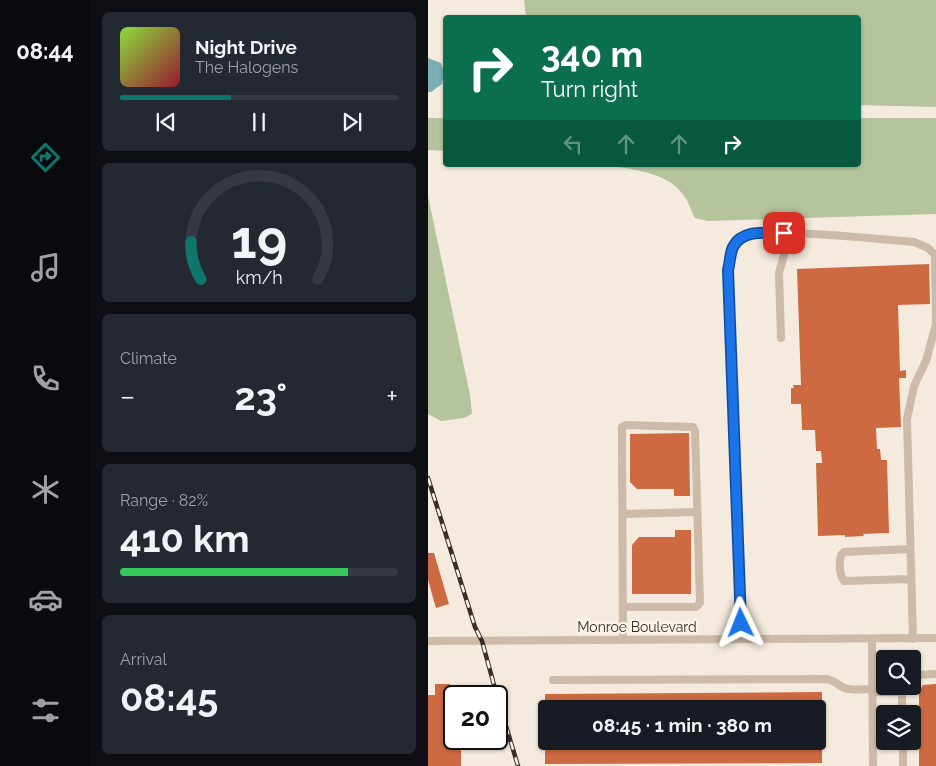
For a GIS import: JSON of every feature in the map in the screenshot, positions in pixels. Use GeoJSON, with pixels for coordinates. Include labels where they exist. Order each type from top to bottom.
{"type":"FeatureCollection","features":[{"type":"Feature","properties":{"kind":"street"},"geometry":{"type":"LineString","coordinates":[[781,338],[779,273],[784,255],[784,233]]}},
{"type":"Feature","properties":{"kind":"street"},"geometry":{"type":"LineString","coordinates":[[742,639],[728,270],[733,247],[740,237],[752,234],[784,233],[914,242],[928,248],[934,255],[936,324],[926,361],[914,386],[906,419],[913,639]]}},
{"type":"Feature","properties":{"kind":"street"},"geometry":{"type":"LineString","coordinates":[[623,607],[696,607],[700,603],[695,432],[693,427],[626,425],[622,427],[624,514],[623,607],[623,640]]}},
{"type":"Feature","properties":{"kind":"street"},"geometry":{"type":"LineString","coordinates":[[624,514],[697,512]]}},
{"type":"Feature","properties":{"kind":"street"},"geometry":{"type":"LineString","coordinates":[[910,549],[844,552],[840,555],[840,560],[841,577],[844,581],[911,579]]}},
{"type":"Feature","properties":{"kind":"street","name":"Monroe Boulevard"},"geometry":{"type":"LineString","coordinates":[[428,641],[936,638]]}},
{"type":"Feature","properties":{"kind":"street"},"geometry":{"type":"LineString","coordinates":[[872,639],[873,766]]}},
{"type":"Feature","properties":{"kind":"street"},"geometry":{"type":"LineString","coordinates":[[921,675],[936,674]]}},
{"type":"Feature","properties":{"kind":"street"},"geometry":{"type":"LineString","coordinates":[[553,680],[826,679],[832,680],[844,688],[876,691]]}},
{"type":"Feature","properties":{"kind":"street"},"geometry":{"type":"LineString","coordinates":[[903,750],[903,766]]}},
{"type":"Feature","properties":{"kind":"green space"},"geometry":{"type":"Polygon","coordinates":[[[524,0],[936,0],[936,107],[861,105],[861,15],[526,15],[524,0]]]}},
{"type":"Feature","properties":{"kind":"green space"},"geometry":{"type":"Polygon","coordinates":[[[428,118],[443,118],[443,151],[428,150],[428,118]]]}},
{"type":"Feature","properties":{"kind":"green space"},"geometry":{"type":"Polygon","coordinates":[[[861,118],[936,118],[936,214],[708,221],[695,218],[686,198],[669,182],[649,173],[619,167],[861,167],[861,118]]]}},
{"type":"Feature","properties":{"kind":"green space"},"geometry":{"type":"Polygon","coordinates":[[[428,196],[470,395],[472,414],[464,418],[441,421],[428,414],[428,196]]]}},
{"type":"Feature","properties":{"kind":"water"},"geometry":{"type":"Polygon","coordinates":[[[428,58],[441,63],[443,78],[442,84],[428,92],[428,58]]]}},
{"type":"Feature","properties":{"kind":"building"},"geometry":{"type":"Polygon","coordinates":[[[929,264],[930,304],[898,305],[900,371],[906,370],[906,378],[899,378],[901,427],[876,428],[877,449],[880,449],[881,460],[887,460],[889,533],[845,537],[845,535],[818,536],[816,463],[822,463],[821,451],[816,451],[815,430],[802,430],[801,404],[791,404],[791,388],[794,388],[793,385],[801,385],[797,269],[929,264]]]}},
{"type":"Feature","properties":{"kind":"building"},"geometry":{"type":"Polygon","coordinates":[[[689,433],[690,496],[674,496],[674,489],[637,489],[630,482],[630,434],[689,433]]]}},
{"type":"Feature","properties":{"kind":"building"},"geometry":{"type":"Polygon","coordinates":[[[675,530],[691,530],[691,594],[632,594],[632,545],[639,537],[675,537],[675,530]]]}},
{"type":"Feature","properties":{"kind":"building"},"geometry":{"type":"Polygon","coordinates":[[[428,553],[434,553],[449,604],[436,608],[428,580],[428,553]]]}},
{"type":"Feature","properties":{"kind":"building"},"geometry":{"type":"Polygon","coordinates":[[[435,684],[450,684],[443,685],[443,750],[461,750],[461,766],[428,766],[428,695],[435,695],[435,684]]]}},
{"type":"Feature","properties":{"kind":"building"},"geometry":{"type":"Polygon","coordinates":[[[937,684],[937,766],[919,766],[921,705],[919,705],[919,695],[921,695],[923,685],[937,684]]]}},
{"type":"Feature","properties":{"kind":"building"},"geometry":{"type":"Polygon","coordinates":[[[822,692],[822,700],[545,700],[545,694],[822,692]]]}},
{"type":"Feature","properties":{"kind":"building"},"geometry":{"type":"Polygon","coordinates":[[[545,750],[822,750],[822,763],[545,764],[545,750]]]}},
{"type":"Feature","properties":{"kind":"railway"},"geometry":{"type":"LineString","coordinates":[[428,478],[475,627],[482,641],[494,685]]}},
{"type":"Feature","properties":{"kind":"railway"},"geometry":{"type":"LineString","coordinates":[[508,733],[518,766]]}},
{"type":"Feature","properties":{"kind":"route"},"geometry":{"type":"LineString","coordinates":[[741,623],[728,270],[733,247],[740,237],[752,234],[784,233]]}}]}
